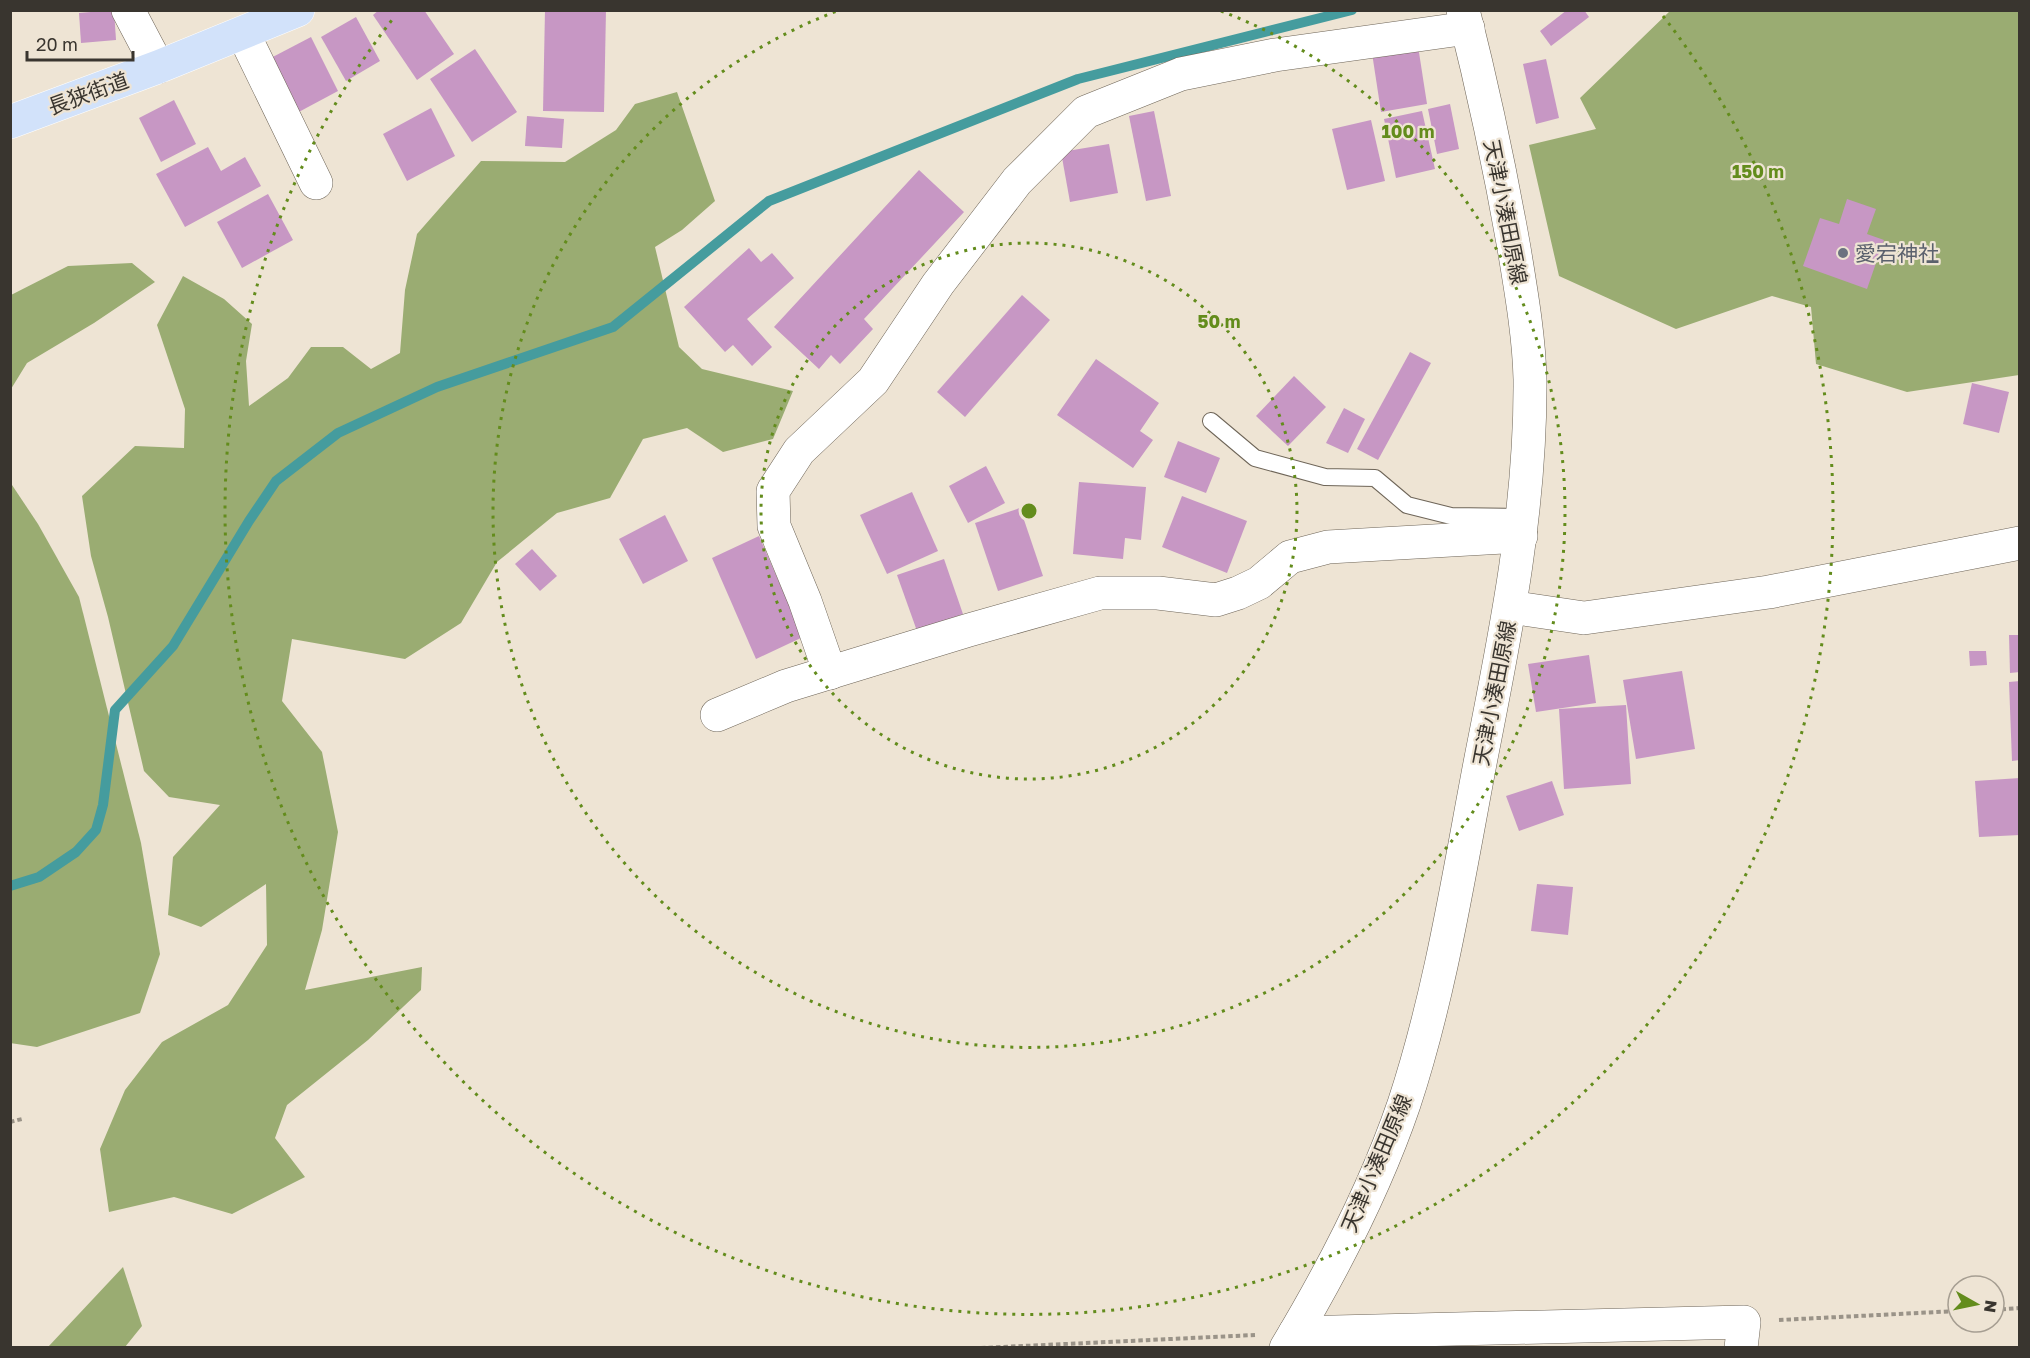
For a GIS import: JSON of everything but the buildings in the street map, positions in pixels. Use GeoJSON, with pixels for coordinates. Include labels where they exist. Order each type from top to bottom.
{"type":"FeatureCollection","features":[{"type":"Feature","properties":{"kind":"main road","name":"長狭街道"},"geometry":{"type":"LineString","coordinates":[[10,122],[158,67],[298,10]]}},
{"type":"Feature","properties":{"kind":"street"},"geometry":{"type":"LineString","coordinates":[[128,10],[158,67]]}},
{"type":"Feature","properties":{"kind":"street"},"geometry":{"type":"LineString","coordinates":[[830,673],[805,602],[774,526],[773,491],[799,451],[873,381],[938,284],[1017,181],[1086,112],[1181,74],[1466,19]]}},
{"type":"Feature","properties":{"kind":"street","name":"天津小湊田原線"},"geometry":{"type":"LineString","coordinates":[[1291,1340],[1359,1212],[1404,1103],[1438,977],[1510,607],[1522,527],[1528,458],[1530,375],[1520,287],[1505,198],[1466,19]]}},
{"type":"Feature","properties":{"kind":"street"},"geometry":{"type":"LineString","coordinates":[[243,33],[316,183]]}},
{"type":"Feature","properties":{"kind":"street"},"geometry":{"type":"LineString","coordinates":[[717,715],[786,686],[1100,593],[1158,593],[1216,600],[1259,583],[1290,557],[1328,547],[1522,527]]}},
{"type":"Feature","properties":{"kind":"street"},"geometry":{"type":"LineString","coordinates":[[1510,607],[1584,618],[1769,592],[2019,543]]}},
{"type":"Feature","properties":{"kind":"street"},"geometry":{"type":"LineString","coordinates":[[1291,1340],[1742,1335]]}},
{"type":"Feature","properties":{"kind":"lane"},"geometry":{"type":"LineString","coordinates":[[1211,421],[1255,458],[1325,477],[1374,477],[1407,506],[1451,516],[1522,527]]}},
{"type":"Feature","properties":{"kind":"path"},"geometry":{"type":"LineString","coordinates":[[10,1122],[22,1119]]}},
{"type":"Feature","properties":{"kind":"path"},"geometry":{"type":"LineString","coordinates":[[1742,1335],[1946,1312]]}},
{"type":"Feature","properties":{"kind":"path"},"geometry":{"type":"LineString","coordinates":[[981,1347],[1291,1340]]}},
{"type":"Feature","properties":{"kind":"green space"},"geometry":{"type":"Polygon","coordinates":[[[1670,11],[2019,11],[2019,375],[1907,392],[1816,364],[1811,307],[1772,296],[1676,329],[1559,276],[1529,145],[1596,129],[1580,98],[1670,11]]]}},
{"type":"Feature","properties":{"kind":"green space"},"geometry":{"type":"Polygon","coordinates":[[[677,92],[715,201],[682,230],[655,247],[679,347],[702,369],[793,391],[773,439],[723,452],[687,428],[643,439],[610,498],[557,513],[497,562],[461,623],[405,659],[292,639],[282,701],[322,752],[338,832],[322,930],[305,990],[422,967],[421,990],[368,1040],[287,1105],[275,1138],[305,1177],[232,1214],[174,1197],[109,1212],[100,1149],[125,1090],[162,1042],[228,1005],[267,945],[266,884],[201,927],[168,915],[173,857],[220,805],[169,797],[144,771],[108,617],[91,556],[82,496],[135,446],[184,448],[185,409],[157,325],[183,276],[224,299],[252,324],[246,361],[249,406],[288,378],[311,347],[343,347],[371,369],[400,353],[405,290],[417,234],[481,161],[565,162],[616,130],[635,104],[677,92]]]}},
{"type":"Feature","properties":{"kind":"green space"},"geometry":{"type":"Polygon","coordinates":[[[132,263],[155,282],[94,323],[27,363],[11,389],[11,295],[68,266],[132,263]]]}},
{"type":"Feature","properties":{"kind":"green space"},"geometry":{"type":"Polygon","coordinates":[[[10,482],[38,524],[79,597],[141,843],[160,954],[140,1013],[37,1047],[10,1043],[10,482]]]}},
{"type":"Feature","properties":{"kind":"green space"},"geometry":{"type":"Polygon","coordinates":[[[123,1267],[142,1326],[125,1347],[48,1347],[123,1267]]]}},
{"type":"Feature","properties":{"kind":"waterway"},"geometry":{"type":"LineString","coordinates":[[10,886],[39,877],[76,852],[96,830],[103,805],[115,710],[173,646],[276,481],[338,433],[437,387],[613,327],[769,201],[1078,79],[1352,10]]}},
{"type":"Feature","properties":{"kind":"place","name":"愛宕神社"},"geometry":{"type":"Point","coordinates":[1843,253]}}]}
